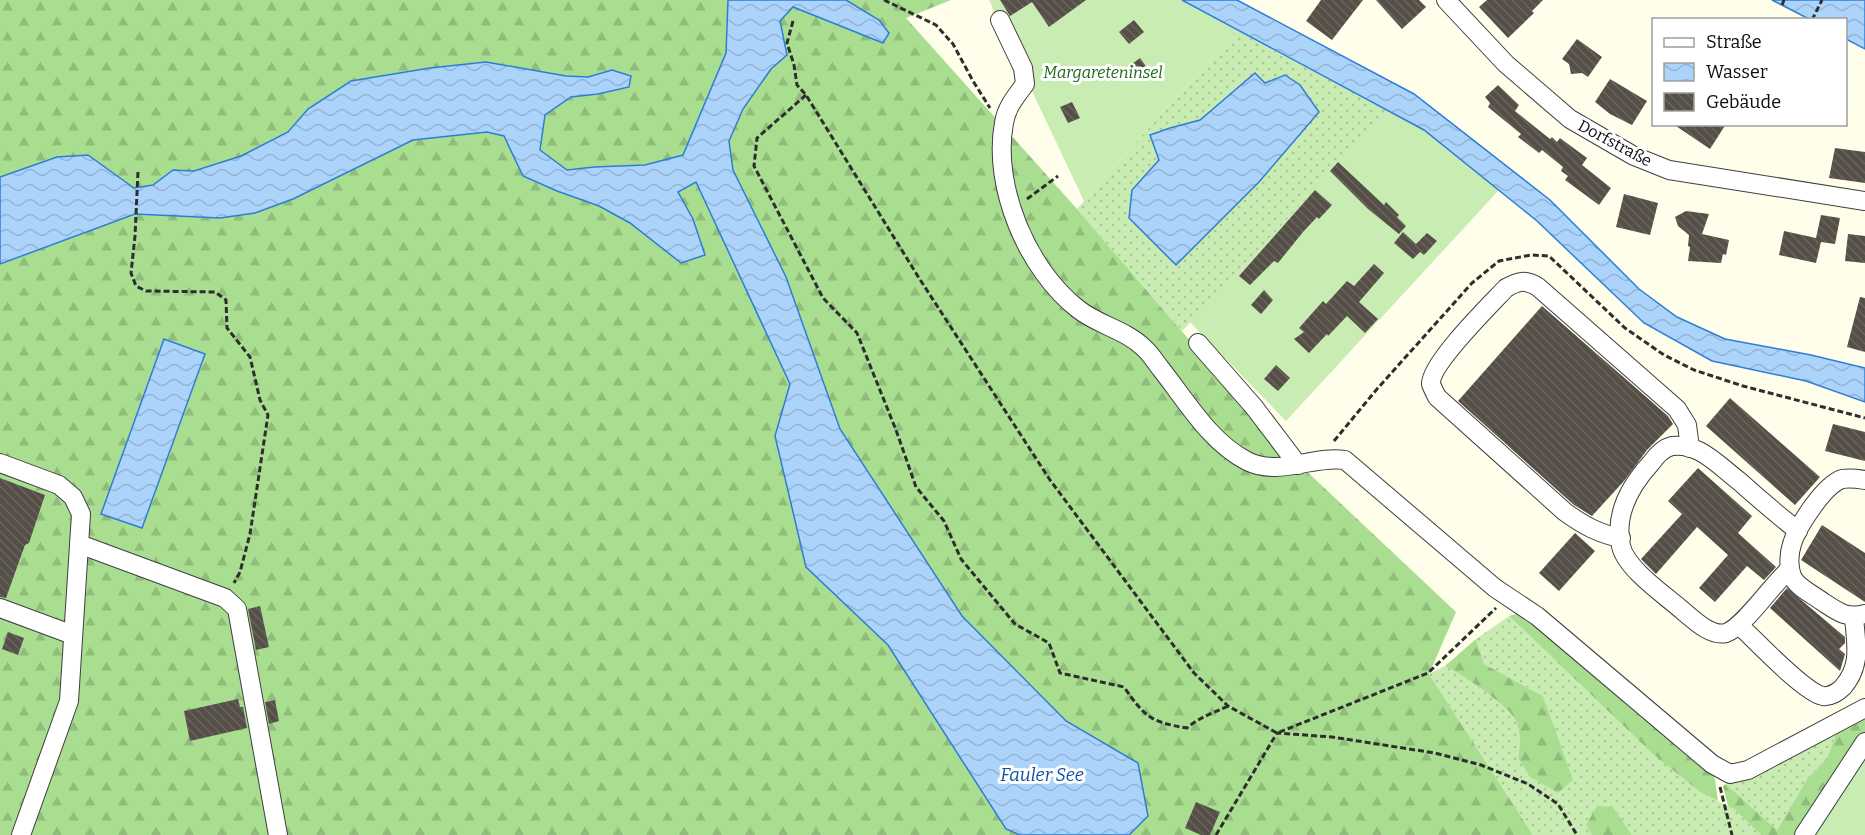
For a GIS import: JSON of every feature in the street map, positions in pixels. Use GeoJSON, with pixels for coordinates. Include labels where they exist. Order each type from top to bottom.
{"type":"FeatureCollection","features":[{"type":"Feature","properties":{"kind":"street","name":"Dorfstraße"},"geometry":{"type":"LineString","coordinates":[[1446,0],[1506,64],[1570,119],[1634,156],[1669,170],[1865,201]]}},
{"type":"Feature","properties":{"kind":"street"},"geometry":{"type":"LineString","coordinates":[[1000,20],[1023,68],[1025,84],[1012,101],[1004,122],[1002,162],[1011,210],[1021,236],[1035,259],[1078,310],[1144,348],[1202,423],[1230,451],[1250,463],[1266,466],[1298,465],[1333,458],[1345,460],[1495,588],[1537,616],[1719,768],[1730,774],[1748,770],[1865,708]]}},
{"type":"Feature","properties":{"kind":"street"},"geometry":{"type":"LineString","coordinates":[[1621,538],[1606,536],[1587,527],[1565,512],[1437,397],[1431,384],[1434,371],[1443,357],[1506,288],[1518,281],[1529,282],[1538,287],[1677,409],[1687,425],[1690,448]]}},
{"type":"Feature","properties":{"kind":"street"},"geometry":{"type":"LineString","coordinates":[[1198,343],[1254,407],[1298,465]]}},
{"type":"Feature","properties":{"kind":"street"},"geometry":{"type":"LineString","coordinates":[[1790,569],[1739,625],[1728,633],[1718,634],[1710,631],[1641,575],[1627,559],[1621,545],[1620,524],[1624,503],[1634,482],[1658,454],[1670,447],[1681,446],[1698,451],[1718,464],[1798,531]]}},
{"type":"Feature","properties":{"kind":"street"},"geometry":{"type":"LineString","coordinates":[[0,463],[59,485],[73,497],[81,514],[69,701],[21,835]]}},
{"type":"Feature","properties":{"kind":"street"},"geometry":{"type":"LineString","coordinates":[[1739,625],[1807,688],[1822,696],[1831,695],[1840,690],[1852,676],[1856,665],[1859,616],[1840,614],[1800,586],[1792,577],[1789,563],[1792,543],[1811,508],[1842,479],[1865,480]]}},
{"type":"Feature","properties":{"kind":"street"},"geometry":{"type":"LineString","coordinates":[[79,544],[225,598],[237,609],[278,835]]}},
{"type":"Feature","properties":{"kind":"street"},"geometry":{"type":"LineString","coordinates":[[0,609],[74,635]]}},
{"type":"Feature","properties":{"kind":"street"},"geometry":{"type":"LineString","coordinates":[[1804,835],[1865,742]]}},
{"type":"Feature","properties":{"kind":"path"},"geometry":{"type":"LineString","coordinates":[[884,0],[936,25],[953,44],[1003,128]]}},
{"type":"Feature","properties":{"kind":"path"},"geometry":{"type":"LineString","coordinates":[[1782,5],[1784,0]]}},
{"type":"Feature","properties":{"kind":"path"},"geometry":{"type":"LineString","coordinates":[[1813,18],[1822,0]]}},
{"type":"Feature","properties":{"kind":"path"},"geometry":{"type":"LineString","coordinates":[[793,21],[787,43],[797,85],[806,95],[919,278],[1050,480],[1194,673],[1228,706],[1277,733],[1332,737],[1435,753],[1481,765],[1528,784],[1558,804],[1577,835]]}},
{"type":"Feature","properties":{"kind":"path"},"geometry":{"type":"LineString","coordinates":[[806,95],[757,138],[754,166],[823,298],[857,333],[916,487],[944,521],[961,559],[1015,624],[1049,643],[1060,673],[1124,687],[1141,711],[1154,720],[1171,725],[1187,728],[1199,718],[1228,706]]}},
{"type":"Feature","properties":{"kind":"path"},"geometry":{"type":"LineString","coordinates":[[138,172],[131,273],[136,286],[146,291],[215,292],[226,300],[227,328],[250,357],[260,400],[268,415],[250,534],[240,572],[225,598]]}},
{"type":"Feature","properties":{"kind":"path"},"geometry":{"type":"LineString","coordinates":[[1011,210],[1058,176]]}},
{"type":"Feature","properties":{"kind":"path"},"geometry":{"type":"LineString","coordinates":[[1320,459],[1377,389],[1472,283],[1499,261],[1532,255],[1549,256],[1625,328],[1664,355],[1694,370],[1743,386],[1865,418]]}},
{"type":"Feature","properties":{"kind":"path"},"geometry":{"type":"LineString","coordinates":[[1216,835],[1277,733],[1428,673],[1508,596]]}},
{"type":"Feature","properties":{"kind":"path"},"geometry":{"type":"LineString","coordinates":[[1719,768],[1720,788],[1732,835]]}},
{"type":"Feature","properties":{"kind":"green space"},"geometry":{"type":"Polygon","coordinates":[[[0,0],[728,0],[726,53],[683,155],[645,165],[566,170],[540,150],[544,115],[571,97],[598,94],[612,70],[588,77],[566,76],[486,62],[430,68],[351,81],[308,109],[289,132],[241,156],[194,171],[173,170],[153,185],[134,188],[88,155],[57,157],[0,177],[0,0]]]}},
{"type":"Feature","properties":{"kind":"green space"},"geometry":{"type":"Polygon","coordinates":[[[846,0],[951,0],[906,18],[1077,209],[1283,449],[1456,612],[1429,674],[1533,835],[1129,835],[1148,816],[1138,763],[1066,721],[962,616],[840,429],[786,277],[733,170],[729,141],[743,109],[771,69],[786,55],[780,21],[793,7],[864,36],[879,20],[846,0]]]}},
{"type":"Feature","properties":{"kind":"green space","name":"Margareteninsel"},"geometry":{"type":"Polygon","coordinates":[[[989,0],[1182,0],[1236,30],[1084,201],[989,0]]]}},
{"type":"Feature","properties":{"kind":"green space"},"geometry":{"type":"Polygon","coordinates":[[[1236,30],[1389,112],[1182,331],[1077,209],[1236,30]],[[1255,73],[1200,120],[1170,128],[1159,160],[1132,190],[1306,125],[1319,112],[1265,84],[1255,73]]]}},
{"type":"Feature","properties":{"kind":"green space"},"geometry":{"type":"Polygon","coordinates":[[[1389,112],[1424,130],[1499,190],[1286,421],[1190,322],[1389,112]]]}},
{"type":"Feature","properties":{"kind":"green space"},"geometry":{"type":"Polygon","coordinates":[[[487,132],[504,136],[523,176],[599,206],[630,223],[660,247],[693,219],[677,192],[696,181],[790,384],[775,436],[806,567],[888,645],[1005,828],[1020,835],[0,835],[0,264],[135,214],[219,218],[255,213],[293,199],[413,140],[487,132]]]}},
{"type":"Feature","properties":{"kind":"green space"},"geometry":{"type":"Polygon","coordinates":[[[1522,612],[1714,773],[1718,801],[1700,792],[1652,753],[1509,616],[1522,612]]]}},
{"type":"Feature","properties":{"kind":"green space"},"geometry":{"type":"Polygon","coordinates":[[[1509,616],[1653,753],[1700,792],[1734,809],[1761,835],[1632,835],[1613,807],[1586,825],[1592,835],[1533,835],[1429,674],[1445,666],[1505,707],[1518,726],[1520,739],[1518,758],[1529,776],[1551,720],[1543,696],[1484,664],[1476,639],[1509,616]]]}},
{"type":"Feature","properties":{"kind":"green space"},"geometry":{"type":"Polygon","coordinates":[[[1476,639],[1484,664],[1543,696],[1573,780],[1558,793],[1529,776],[1518,758],[1520,744],[1518,726],[1505,707],[1445,666],[1476,639]]]}},
{"type":"Feature","properties":{"kind":"green space"},"geometry":{"type":"Polygon","coordinates":[[[1865,714],[1865,753],[1812,835],[1761,835],[1728,806],[1723,786],[1726,784],[1777,830],[1807,779],[1827,758],[1837,731],[1865,714]]]}},
{"type":"Feature","properties":{"kind":"green space"},"geometry":{"type":"Polygon","coordinates":[[[1837,731],[1827,758],[1807,779],[1777,830],[1726,784],[1754,777],[1837,731]]]}},
{"type":"Feature","properties":{"kind":"green space"},"geometry":{"type":"Polygon","coordinates":[[[1865,753],[1865,835],[1812,835],[1865,753]]]}},
{"type":"Feature","properties":{"kind":"green space"},"geometry":{"type":"Polygon","coordinates":[[[1597,806],[1613,807],[1632,835],[1592,835],[1586,825],[1597,806]]]}},
{"type":"Feature","properties":{"kind":"water","name":"Fauler See"},"geometry":{"type":"Polygon","coordinates":[[[728,0],[846,0],[879,20],[889,33],[883,43],[793,7],[780,21],[787,55],[771,69],[743,109],[729,141],[733,170],[786,277],[840,429],[962,616],[1066,721],[1138,763],[1148,816],[1129,835],[1020,835],[1006,829],[888,645],[806,567],[775,436],[790,384],[696,182],[678,192],[693,219],[705,255],[681,263],[630,223],[599,206],[523,176],[504,136],[487,132],[413,140],[293,199],[255,213],[220,218],[135,214],[0,264],[0,177],[57,157],[88,155],[134,188],[153,185],[173,170],[194,171],[241,156],[288,132],[308,109],[351,81],[430,68],[486,62],[566,76],[588,77],[612,70],[631,76],[629,87],[571,97],[545,115],[540,150],[567,170],[645,165],[683,155],[726,53],[728,0]]]}},
{"type":"Feature","properties":{"kind":"water"},"geometry":{"type":"Polygon","coordinates":[[[1182,0],[1237,0],[1414,94],[1550,200],[1639,289],[1677,317],[1725,339],[1865,368],[1865,402],[1806,381],[1712,361],[1644,323],[1537,221],[1424,130],[1182,0]]]}},
{"type":"Feature","properties":{"kind":"water"},"geometry":{"type":"Polygon","coordinates":[[[1772,0],[1865,0],[1865,49],[1847,40],[1847,18],[1807,18],[1772,0]]]}},
{"type":"Feature","properties":{"kind":"water"},"geometry":{"type":"Polygon","coordinates":[[[1255,73],[1265,83],[1285,75],[1300,85],[1319,112],[1259,182],[1176,265],[1129,218],[1132,190],[1159,160],[1150,135],[1200,120],[1255,73]]]}},
{"type":"Feature","properties":{"kind":"water"},"geometry":{"type":"Polygon","coordinates":[[[164,339],[205,354],[142,528],[101,514],[164,339]]]}},
{"type":"Feature","properties":{"kind":"building"},"geometry":{"type":"Polygon","coordinates":[[[1000,0],[1086,0],[1049,27],[1032,2],[1010,16],[1000,0]]]}},
{"type":"Feature","properties":{"kind":"building"},"geometry":{"type":"Polygon","coordinates":[[[1321,0],[1363,0],[1332,40],[1306,21],[1321,0]]]}},
{"type":"Feature","properties":{"kind":"building"},"geometry":{"type":"Polygon","coordinates":[[[1376,0],[1419,0],[1426,7],[1402,29],[1376,0]]]}},
{"type":"Feature","properties":{"kind":"building"},"geometry":{"type":"Polygon","coordinates":[[[1487,0],[1543,0],[1532,11],[1534,13],[1508,38],[1479,7],[1487,0]]]}},
{"type":"Feature","properties":{"kind":"building"},"geometry":{"type":"Polygon","coordinates":[[[1134,20],[1144,32],[1129,44],[1119,32],[1134,20]]]}},
{"type":"Feature","properties":{"kind":"building"},"geometry":{"type":"Polygon","coordinates":[[[1577,39],[1602,57],[1588,77],[1582,73],[1571,74],[1569,64],[1562,59],[1577,39]]]}},
{"type":"Feature","properties":{"kind":"building"},"geometry":{"type":"Polygon","coordinates":[[[1140,58],[1148,69],[1132,81],[1124,70],[1140,58]]]}},
{"type":"Feature","properties":{"kind":"building"},"geometry":{"type":"Polygon","coordinates":[[[1610,79],[1647,101],[1632,125],[1610,114],[1595,102],[1610,79]]]}},
{"type":"Feature","properties":{"kind":"building"},"geometry":{"type":"Polygon","coordinates":[[[1498,85],[1519,105],[1515,111],[1550,139],[1552,137],[1557,142],[1560,138],[1587,158],[1582,165],[1611,188],[1599,205],[1565,180],[1568,176],[1561,171],[1563,167],[1542,150],[1539,153],[1518,137],[1521,134],[1488,107],[1490,103],[1485,97],[1498,85]]]}},
{"type":"Feature","properties":{"kind":"building"},"geometry":{"type":"Polygon","coordinates":[[[1072,102],[1080,118],[1068,123],[1060,107],[1072,102]]]}},
{"type":"Feature","properties":{"kind":"building"},"geometry":{"type":"Polygon","coordinates":[[[1676,126],[1725,126],[1710,149],[1676,126]]]}},
{"type":"Feature","properties":{"kind":"building"},"geometry":{"type":"Polygon","coordinates":[[[1835,148],[1865,152],[1865,183],[1829,178],[1835,148]]]}},
{"type":"Feature","properties":{"kind":"building"},"geometry":{"type":"Polygon","coordinates":[[[1338,162],[1384,205],[1386,202],[1399,215],[1397,217],[1406,226],[1399,234],[1368,209],[1330,171],[1338,162]]]}},
{"type":"Feature","properties":{"kind":"building"},"geometry":{"type":"Polygon","coordinates":[[[1315,190],[1332,205],[1303,232],[1278,263],[1274,261],[1250,285],[1239,276],[1315,190]]]}},
{"type":"Feature","properties":{"kind":"building"},"geometry":{"type":"Polygon","coordinates":[[[1624,194],[1658,203],[1650,235],[1616,227],[1624,194]]]}},
{"type":"Feature","properties":{"kind":"building"},"geometry":{"type":"Polygon","coordinates":[[[1686,211],[1709,214],[1702,234],[1729,240],[1726,255],[1723,254],[1721,263],[1688,261],[1689,235],[1678,226],[1675,217],[1686,211]]]}},
{"type":"Feature","properties":{"kind":"building"},"geometry":{"type":"Polygon","coordinates":[[[1821,215],[1840,218],[1835,244],[1821,242],[1816,263],[1779,255],[1784,231],[1816,238],[1821,215]]]}},
{"type":"Feature","properties":{"kind":"building"},"geometry":{"type":"Polygon","coordinates":[[[1403,232],[1416,244],[1427,233],[1437,241],[1424,255],[1420,252],[1413,259],[1394,243],[1403,232]]]}},
{"type":"Feature","properties":{"kind":"building"},"geometry":{"type":"Polygon","coordinates":[[[1848,234],[1865,236],[1865,263],[1845,261],[1848,234]]]}},
{"type":"Feature","properties":{"kind":"building"},"geometry":{"type":"Polygon","coordinates":[[[1374,264],[1384,273],[1359,302],[1378,319],[1365,333],[1347,316],[1309,353],[1294,339],[1304,332],[1299,328],[1323,301],[1326,304],[1347,281],[1354,286],[1374,264]]]}},
{"type":"Feature","properties":{"kind":"building"},"geometry":{"type":"Polygon","coordinates":[[[1264,290],[1273,300],[1261,314],[1251,305],[1264,290]]]}},
{"type":"Feature","properties":{"kind":"building"},"geometry":{"type":"Polygon","coordinates":[[[1860,297],[1865,298],[1865,352],[1847,347],[1860,297]]]}},
{"type":"Feature","properties":{"kind":"building"},"geometry":{"type":"Polygon","coordinates":[[[1542,306],[1668,416],[1673,424],[1647,450],[1624,481],[1592,516],[1574,505],[1458,401],[1542,306]]]}},
{"type":"Feature","properties":{"kind":"building"},"geometry":{"type":"Polygon","coordinates":[[[1276,365],[1290,378],[1278,391],[1264,379],[1276,365]]]}},
{"type":"Feature","properties":{"kind":"building"},"geometry":{"type":"Polygon","coordinates":[[[1730,398],[1820,477],[1795,505],[1706,426],[1730,398]]]}},
{"type":"Feature","properties":{"kind":"building"},"geometry":{"type":"Polygon","coordinates":[[[1833,424],[1865,432],[1865,461],[1825,451],[1833,424]]]}},
{"type":"Feature","properties":{"kind":"building"},"geometry":{"type":"Polygon","coordinates":[[[1698,468],[1752,516],[1738,533],[1776,567],[1764,580],[1747,566],[1715,602],[1699,588],[1728,555],[1697,527],[1656,574],[1641,559],[1682,514],[1668,501],[1698,468]]]}},
{"type":"Feature","properties":{"kind":"building"},"geometry":{"type":"Polygon","coordinates":[[[0,478],[45,495],[29,543],[25,545],[6,598],[0,597],[0,478]]]}},
{"type":"Feature","properties":{"kind":"building"},"geometry":{"type":"Polygon","coordinates":[[[1822,525],[1865,553],[1865,602],[1801,560],[1822,525]]]}},
{"type":"Feature","properties":{"kind":"building"},"geometry":{"type":"Polygon","coordinates":[[[1575,533],[1595,551],[1559,591],[1539,573],[1575,533]]]}},
{"type":"Feature","properties":{"kind":"building"},"geometry":{"type":"Polygon","coordinates":[[[1787,588],[1845,637],[1845,643],[1839,649],[1845,654],[1840,671],[1770,608],[1787,588]]]}},
{"type":"Feature","properties":{"kind":"building"},"geometry":{"type":"Polygon","coordinates":[[[260,606],[269,647],[256,650],[248,609],[260,606]]]}},
{"type":"Feature","properties":{"kind":"building"},"geometry":{"type":"Polygon","coordinates":[[[8,632],[24,638],[18,655],[2,649],[8,632]]]}},
{"type":"Feature","properties":{"kind":"building"},"geometry":{"type":"Polygon","coordinates":[[[238,699],[240,707],[243,707],[247,728],[190,741],[184,711],[238,699]]]}},
{"type":"Feature","properties":{"kind":"building"},"geometry":{"type":"Polygon","coordinates":[[[275,700],[279,721],[269,724],[265,702],[275,700]]]}},
{"type":"Feature","properties":{"kind":"building"},"geometry":{"type":"Polygon","coordinates":[[[1196,802],[1220,812],[1210,835],[1201,835],[1185,828],[1196,802]]]}}]}
